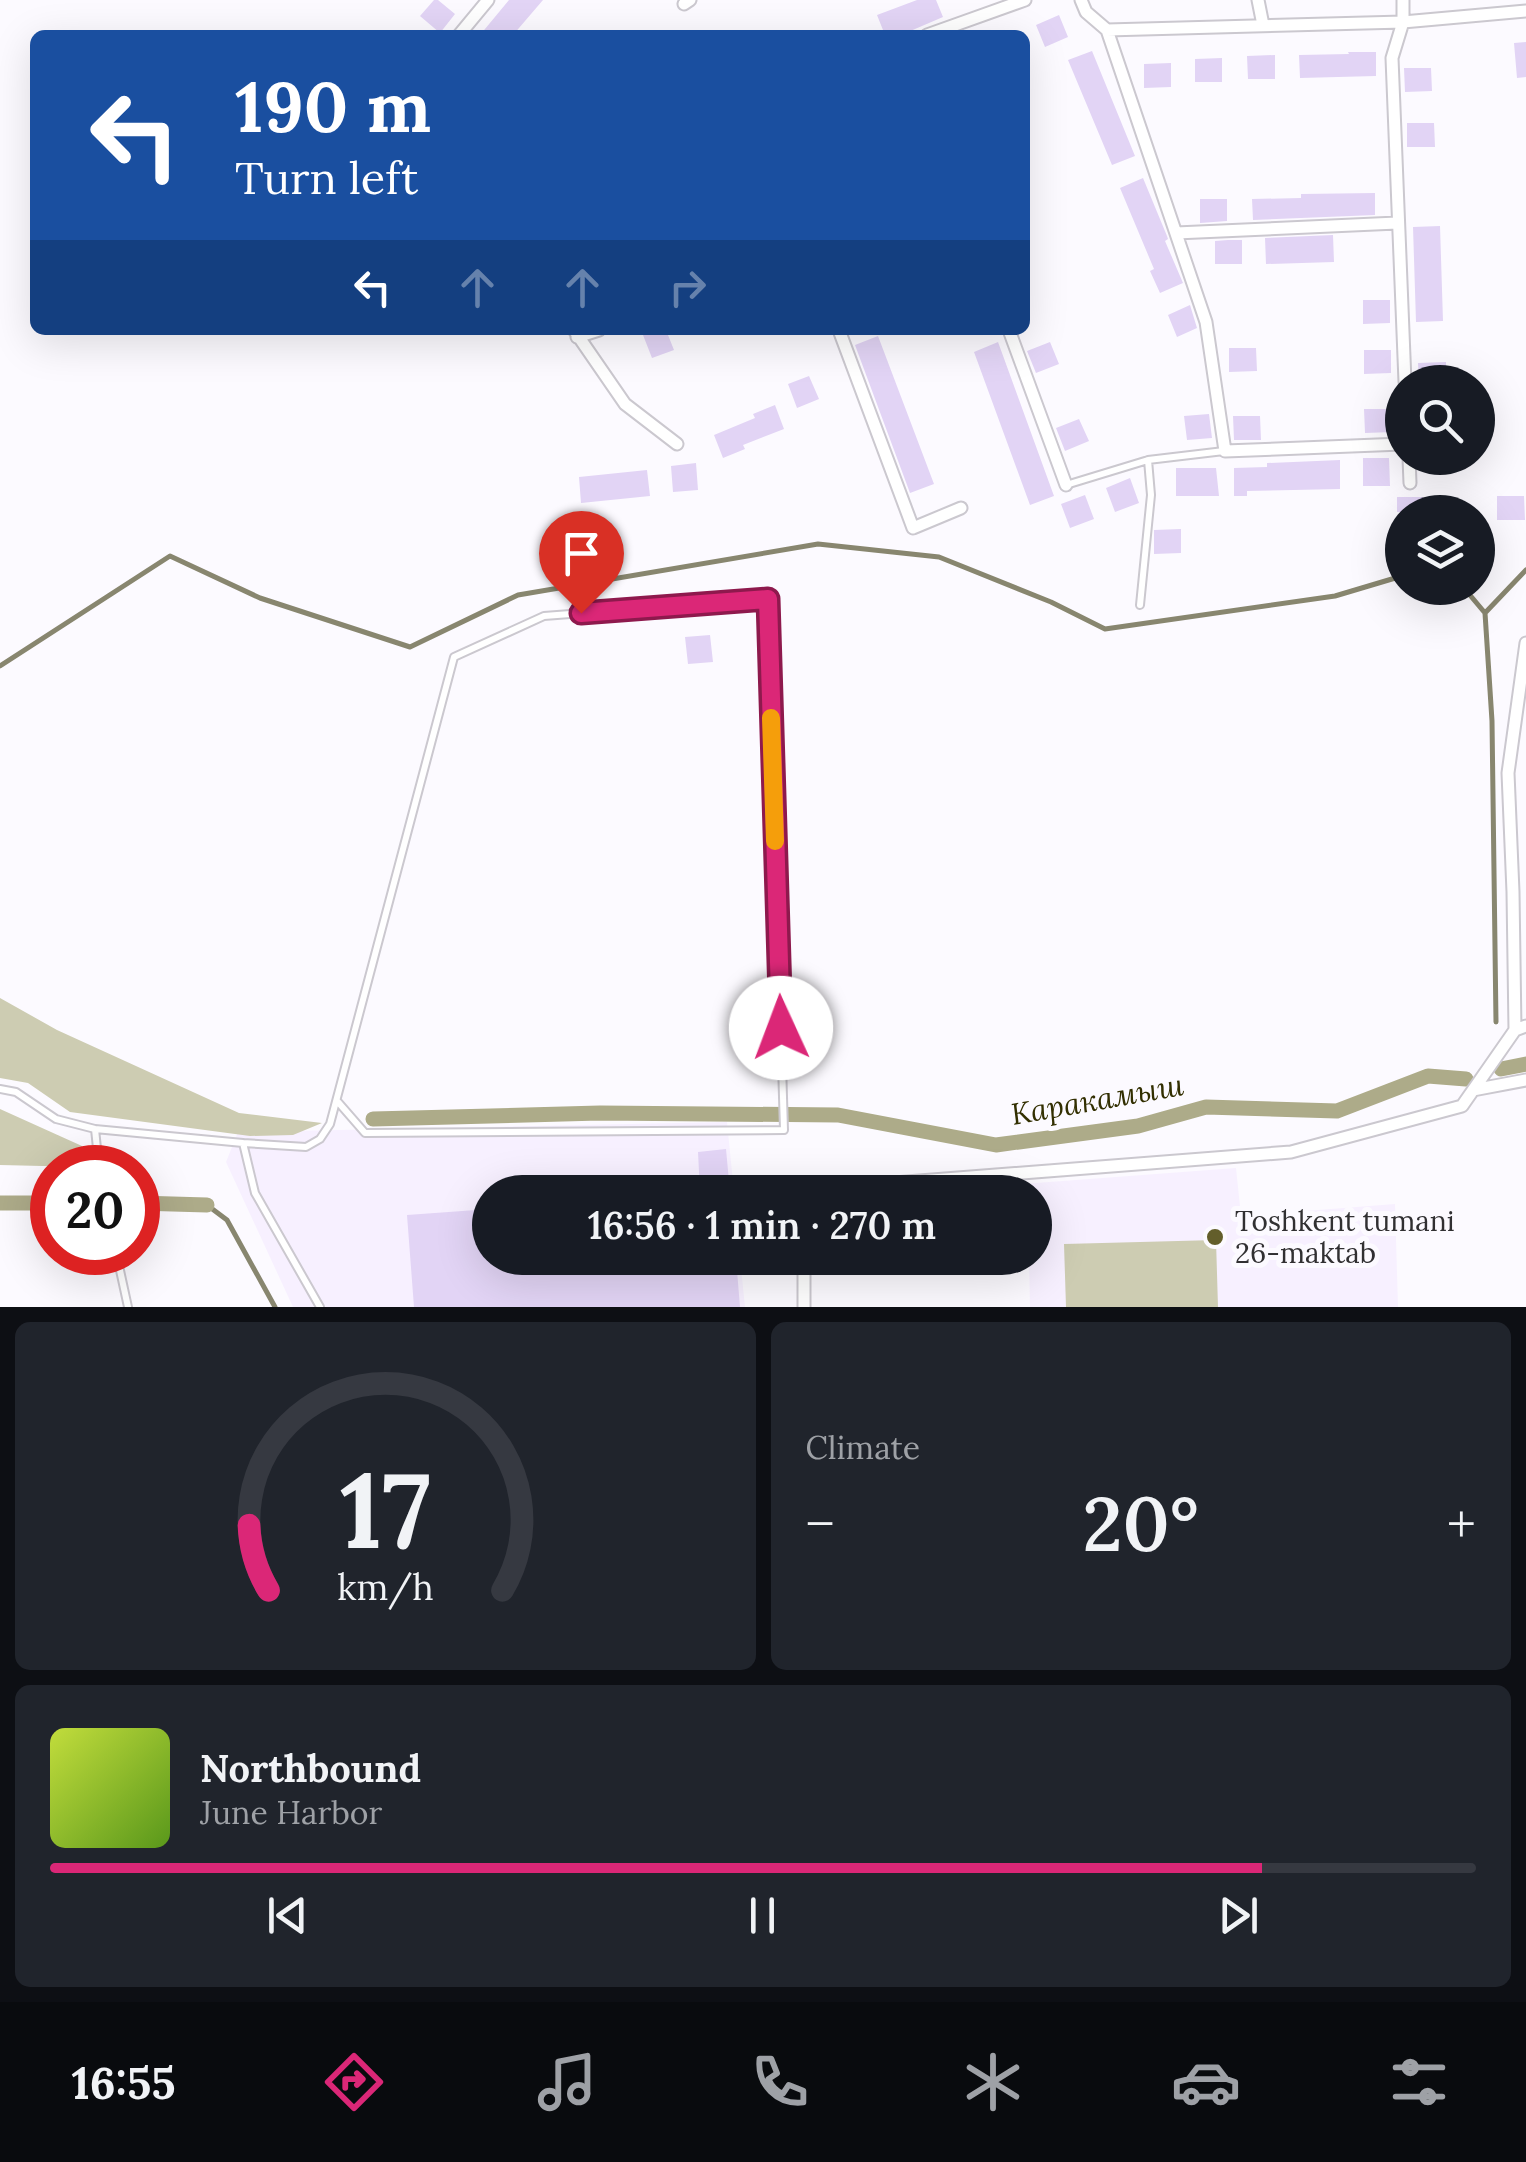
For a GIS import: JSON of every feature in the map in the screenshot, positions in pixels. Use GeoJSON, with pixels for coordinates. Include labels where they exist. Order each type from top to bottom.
{"type":"FeatureCollection","features":[{"type":"Feature","properties":{"kind":"street"},"geometry":{"type":"LineString","coordinates":[[463,30],[488,0]]}},
{"type":"Feature","properties":{"kind":"street"},"geometry":{"type":"LineString","coordinates":[[941,30],[1025,0]]}},
{"type":"Feature","properties":{"kind":"street"},"geometry":{"type":"LineString","coordinates":[[1081,0],[1086,12],[1107,30],[1206,322],[1226,451],[1385,445]]}},
{"type":"Feature","properties":{"kind":"street"},"geometry":{"type":"LineString","coordinates":[[1258,0],[1264,25]]}},
{"type":"Feature","properties":{"kind":"street"},"geometry":{"type":"LineString","coordinates":[[1403,0],[1403,22],[1392,58],[1404,365]]}},
{"type":"Feature","properties":{"kind":"street"},"geometry":{"type":"LineString","coordinates":[[1107,30],[1403,22],[1526,11]]}},
{"type":"Feature","properties":{"kind":"street"},"geometry":{"type":"LineString","coordinates":[[1176,233],[1397,222]]}},
{"type":"Feature","properties":{"kind":"street"},"geometry":{"type":"LineString","coordinates":[[577,335],[625,404],[677,444]]}},
{"type":"Feature","properties":{"kind":"street"},"geometry":{"type":"LineString","coordinates":[[840,335],[914,528],[961,508]]}},
{"type":"Feature","properties":{"kind":"street"},"geometry":{"type":"LineString","coordinates":[[1012,335],[1066,484]]}},
{"type":"Feature","properties":{"kind":"street"},"geometry":{"type":"LineString","coordinates":[[1410,475],[1410,483]]}},
{"type":"Feature","properties":{"kind":"street"},"geometry":{"type":"LineString","coordinates":[[1004,1175],[1292,1152],[1462,1106],[1520,1028],[1508,773],[1526,643]]}},
{"type":"Feature","properties":{"kind":"street"},"geometry":{"type":"LineString","coordinates":[[1473,1090],[1526,1080]]}},
{"type":"Feature","properties":{"kind":"street"},"geometry":{"type":"LineString","coordinates":[[804,1275],[804,1307]]}},
{"type":"Feature","properties":{"kind":"lane"},"geometry":{"type":"LineString","coordinates":[[1066,484],[1148,460],[1226,451]]}},
{"type":"Feature","properties":{"kind":"lane"},"geometry":{"type":"LineString","coordinates":[[1140,605],[1151,495],[1148,460]]}},
{"type":"Feature","properties":{"kind":"lane"},"geometry":{"type":"LineString","coordinates":[[0,1090],[16,1092],[56,1119],[95,1129],[306,1147],[320,1139],[338,1102],[454,657],[544,616],[768,599],[784,1130],[365,1133],[338,1102]]}},
{"type":"Feature","properties":{"kind":"lane"},"geometry":{"type":"LineString","coordinates":[[95,1129],[97,1145]]}},
{"type":"Feature","properties":{"kind":"lane"},"geometry":{"type":"LineString","coordinates":[[242,1143],[255,1193],[320,1307]]}},
{"type":"Feature","properties":{"kind":"lane"},"geometry":{"type":"LineString","coordinates":[[121,1275],[128,1307]]}},
{"type":"Feature","properties":{"kind":"shaded area"},"geometry":{"type":"Polygon","coordinates":[[[727,1122],[732,1175],[472,1175],[472,1275],[742,1275],[745,1307],[293,1307],[226,1162],[238,1132],[727,1122]]]}},
{"type":"Feature","properties":{"kind":"shaded area","name":"Toshkent tumani 26-maktab"},"geometry":{"type":"Polygon","coordinates":[[[1236,1168],[1241,1216],[1395,1204],[1398,1307],[1030,1307],[1029,1275],[1052,1275],[1052,1182],[1236,1168]]]}},
{"type":"Feature","properties":{"kind":"green space"},"geometry":{"type":"Polygon","coordinates":[[[0,998],[57,1030],[239,1113],[322,1123],[293,1135],[250,1136],[70,1112],[28,1083],[0,1078],[0,998]]]}},
{"type":"Feature","properties":{"kind":"green space"},"geometry":{"type":"Polygon","coordinates":[[[0,1109],[80,1145],[30,1145],[30,1166],[0,1165],[0,1109]]]}},
{"type":"Feature","properties":{"kind":"green space"},"geometry":{"type":"Polygon","coordinates":[[[1216,1240],[1218,1307],[1066,1307],[1064,1244],[1216,1240]]]}},
{"type":"Feature","properties":{"kind":"building"},"geometry":{"type":"Polygon","coordinates":[[[434,0],[455,14],[442,30],[436,30],[420,16],[434,0]]]}},
{"type":"Feature","properties":{"kind":"building"},"geometry":{"type":"Polygon","coordinates":[[[509,0],[543,0],[517,30],[484,30],[509,0]]]}},
{"type":"Feature","properties":{"kind":"building"},"geometry":{"type":"Polygon","coordinates":[[[917,0],[936,0],[943,17],[913,30],[883,30],[877,15],[917,0]]]}},
{"type":"Feature","properties":{"kind":"building"},"geometry":{"type":"Polygon","coordinates":[[[1059,15],[1068,37],[1045,47],[1036,25],[1059,15]]]}},
{"type":"Feature","properties":{"kind":"building"},"geometry":{"type":"Polygon","coordinates":[[[1526,42],[1526,77],[1517,78],[1514,43],[1526,42]]]}},
{"type":"Feature","properties":{"kind":"building"},"geometry":{"type":"Polygon","coordinates":[[[1092,51],[1135,156],[1112,165],[1068,60],[1092,51]]]}},
{"type":"Feature","properties":{"kind":"building"},"geometry":{"type":"Polygon","coordinates":[[[1376,52],[1376,76],[1300,78],[1299,55],[1376,52]]]}},
{"type":"Feature","properties":{"kind":"building"},"geometry":{"type":"Polygon","coordinates":[[[1275,55],[1275,79],[1248,79],[1247,56],[1275,55]]]}},
{"type":"Feature","properties":{"kind":"building"},"geometry":{"type":"Polygon","coordinates":[[[1222,58],[1222,82],[1195,82],[1195,59],[1222,58]]]}},
{"type":"Feature","properties":{"kind":"building"},"geometry":{"type":"Polygon","coordinates":[[[1171,63],[1171,87],[1144,88],[1144,64],[1171,63]]]}},
{"type":"Feature","properties":{"kind":"building"},"geometry":{"type":"Polygon","coordinates":[[[1404,68],[1431,68],[1432,91],[1405,92],[1404,68]]]}},
{"type":"Feature","properties":{"kind":"building"},"geometry":{"type":"Polygon","coordinates":[[[1407,123],[1434,123],[1435,147],[1407,147],[1407,123]]]}},
{"type":"Feature","properties":{"kind":"building"},"geometry":{"type":"Polygon","coordinates":[[[1143,178],[1183,283],[1160,293],[1120,188],[1143,178]]]}},
{"type":"Feature","properties":{"kind":"building"},"geometry":{"type":"Polygon","coordinates":[[[1375,193],[1375,215],[1253,220],[1252,199],[1375,193]]]}},
{"type":"Feature","properties":{"kind":"building"},"geometry":{"type":"Polygon","coordinates":[[[1200,199],[1227,199],[1227,221],[1200,223],[1200,199]]]}},
{"type":"Feature","properties":{"kind":"building"},"geometry":{"type":"Polygon","coordinates":[[[1440,226],[1443,321],[1416,322],[1413,227],[1440,226]]]}},
{"type":"Feature","properties":{"kind":"building"},"geometry":{"type":"Polygon","coordinates":[[[1333,235],[1334,262],[1266,264],[1265,238],[1333,235]]]}},
{"type":"Feature","properties":{"kind":"building"},"geometry":{"type":"Polygon","coordinates":[[[1242,240],[1242,264],[1215,264],[1215,241],[1242,240]]]}},
{"type":"Feature","properties":{"kind":"building"},"geometry":{"type":"Polygon","coordinates":[[[1363,300],[1390,300],[1390,323],[1363,324],[1363,300]]]}},
{"type":"Feature","properties":{"kind":"building"},"geometry":{"type":"Polygon","coordinates":[[[1190,305],[1197,328],[1177,337],[1168,315],[1190,305]]]}},
{"type":"Feature","properties":{"kind":"building"},"geometry":{"type":"Polygon","coordinates":[[[643,335],[668,335],[674,350],[652,358],[643,335]]]}},
{"type":"Feature","properties":{"kind":"building"},"geometry":{"type":"Polygon","coordinates":[[[878,336],[934,484],[910,493],[855,345],[878,336]]]}},
{"type":"Feature","properties":{"kind":"building"},"geometry":{"type":"Polygon","coordinates":[[[998,342],[1054,496],[1030,505],[974,352],[998,342]]]}},
{"type":"Feature","properties":{"kind":"building"},"geometry":{"type":"Polygon","coordinates":[[[1050,342],[1059,364],[1036,373],[1027,351],[1050,342]]]}},
{"type":"Feature","properties":{"kind":"building"},"geometry":{"type":"Polygon","coordinates":[[[1229,348],[1256,348],[1257,371],[1229,372],[1229,348]]]}},
{"type":"Feature","properties":{"kind":"building"},"geometry":{"type":"Polygon","coordinates":[[[1364,350],[1391,350],[1391,365],[1385,365],[1385,373],[1364,374],[1364,350]]]}},
{"type":"Feature","properties":{"kind":"building"},"geometry":{"type":"Polygon","coordinates":[[[1446,362],[1446,365],[1418,365],[1446,362]]]}},
{"type":"Feature","properties":{"kind":"building"},"geometry":{"type":"Polygon","coordinates":[[[809,376],[819,399],[797,408],[788,384],[809,376]]]}},
{"type":"Feature","properties":{"kind":"building"},"geometry":{"type":"Polygon","coordinates":[[[775,405],[784,429],[743,445],[745,449],[723,458],[714,435],[775,405]]]}},
{"type":"Feature","properties":{"kind":"building"},"geometry":{"type":"Polygon","coordinates":[[[1364,409],[1385,409],[1385,432],[1365,433],[1364,409]]]}},
{"type":"Feature","properties":{"kind":"building"},"geometry":{"type":"Polygon","coordinates":[[[1209,414],[1212,438],[1187,440],[1184,416],[1209,414]]]}},
{"type":"Feature","properties":{"kind":"building"},"geometry":{"type":"Polygon","coordinates":[[[1233,416],[1260,416],[1261,440],[1234,440],[1233,416]]]}},
{"type":"Feature","properties":{"kind":"building"},"geometry":{"type":"Polygon","coordinates":[[[1079,419],[1089,441],[1065,451],[1056,428],[1079,419]]]}},
{"type":"Feature","properties":{"kind":"building"},"geometry":{"type":"Polygon","coordinates":[[[1363,458],[1385,458],[1390,486],[1363,486],[1363,458]]]}},
{"type":"Feature","properties":{"kind":"building"},"geometry":{"type":"Polygon","coordinates":[[[1340,460],[1340,489],[1247,491],[1247,496],[1234,496],[1234,468],[1340,460]]]}},
{"type":"Feature","properties":{"kind":"building"},"geometry":{"type":"Polygon","coordinates":[[[696,463],[698,490],[673,492],[671,466],[696,463]]]}},
{"type":"Feature","properties":{"kind":"building"},"geometry":{"type":"Polygon","coordinates":[[[1176,468],[1216,468],[1219,496],[1176,496],[1176,468]]]}},
{"type":"Feature","properties":{"kind":"building"},"geometry":{"type":"Polygon","coordinates":[[[647,470],[650,496],[581,503],[579,477],[647,470]]]}},
{"type":"Feature","properties":{"kind":"building"},"geometry":{"type":"Polygon","coordinates":[[[1130,478],[1139,503],[1115,512],[1106,488],[1130,478]]]}},
{"type":"Feature","properties":{"kind":"building"},"geometry":{"type":"Polygon","coordinates":[[[1085,495],[1094,519],[1070,528],[1061,504],[1085,495]]]}},
{"type":"Feature","properties":{"kind":"building"},"geometry":{"type":"Polygon","coordinates":[[[1497,496],[1524,496],[1525,520],[1497,520],[1497,496]]]}},
{"type":"Feature","properties":{"kind":"building"},"geometry":{"type":"Polygon","coordinates":[[[1181,529],[1181,553],[1154,554],[1154,530],[1181,529]]]}},
{"type":"Feature","properties":{"kind":"building"},"geometry":{"type":"Polygon","coordinates":[[[710,635],[713,662],[688,664],[685,637],[710,635]]]}},
{"type":"Feature","properties":{"kind":"building"},"geometry":{"type":"Polygon","coordinates":[[[726,1149],[728,1175],[699,1175],[698,1152],[726,1149]]]}},
{"type":"Feature","properties":{"kind":"building"},"geometry":{"type":"Polygon","coordinates":[[[472,1210],[472,1275],[737,1275],[740,1307],[414,1307],[407,1215],[472,1210]]]}},
{"type":"Feature","properties":{"kind":"waterway"},"geometry":{"type":"LineString","coordinates":[[0,666],[170,556],[260,598],[410,647],[518,595],[818,544],[939,557],[1051,602],[1105,629],[1335,596],[1385,581]]}},
{"type":"Feature","properties":{"kind":"waterway"},"geometry":{"type":"LineString","coordinates":[[1496,1022],[1492,721],[1485,613],[1526,570]]}},
{"type":"Feature","properties":{"kind":"waterway"},"geometry":{"type":"LineString","coordinates":[[1478,605],[1485,613]]}},
{"type":"Feature","properties":{"kind":"waterway","name":"Каракамыш"},"geometry":{"type":"LineString","coordinates":[[1501,1069],[1526,1064]]}},
{"type":"Feature","properties":{"kind":"waterway","name":"Каракамыш"},"geometry":{"type":"LineString","coordinates":[[373,1119],[600,1113],[838,1115],[996,1145],[1138,1126],[1206,1107],[1337,1111],[1428,1076],[1466,1079]]}},
{"type":"Feature","properties":{"kind":"waterway","name":"Каракамыш"},"geometry":{"type":"LineString","coordinates":[[0,1203],[30,1203]]}},
{"type":"Feature","properties":{"kind":"waterway","name":"Каракамыш"},"geometry":{"type":"LineString","coordinates":[[160,1204],[207,1205]]}},
{"type":"Feature","properties":{"kind":"waterway"},"geometry":{"type":"LineString","coordinates":[[207,1205],[227,1220],[275,1307]]}},
{"type":"Feature","properties":{"kind":"slow traffic"},"geometry":{"type":"LineString","coordinates":[[771,718],[775,841]]}},
{"type":"Feature","properties":{"kind":"place","name":"Toshkent tumani 26-maktab"},"geometry":{"type":"Point","coordinates":[1215,1237]}},
{"type":"Feature","properties":{"kind":"route"},"geometry":{"type":"LineString","coordinates":[[581,613],[768,599],[781,1028]]}}]}
